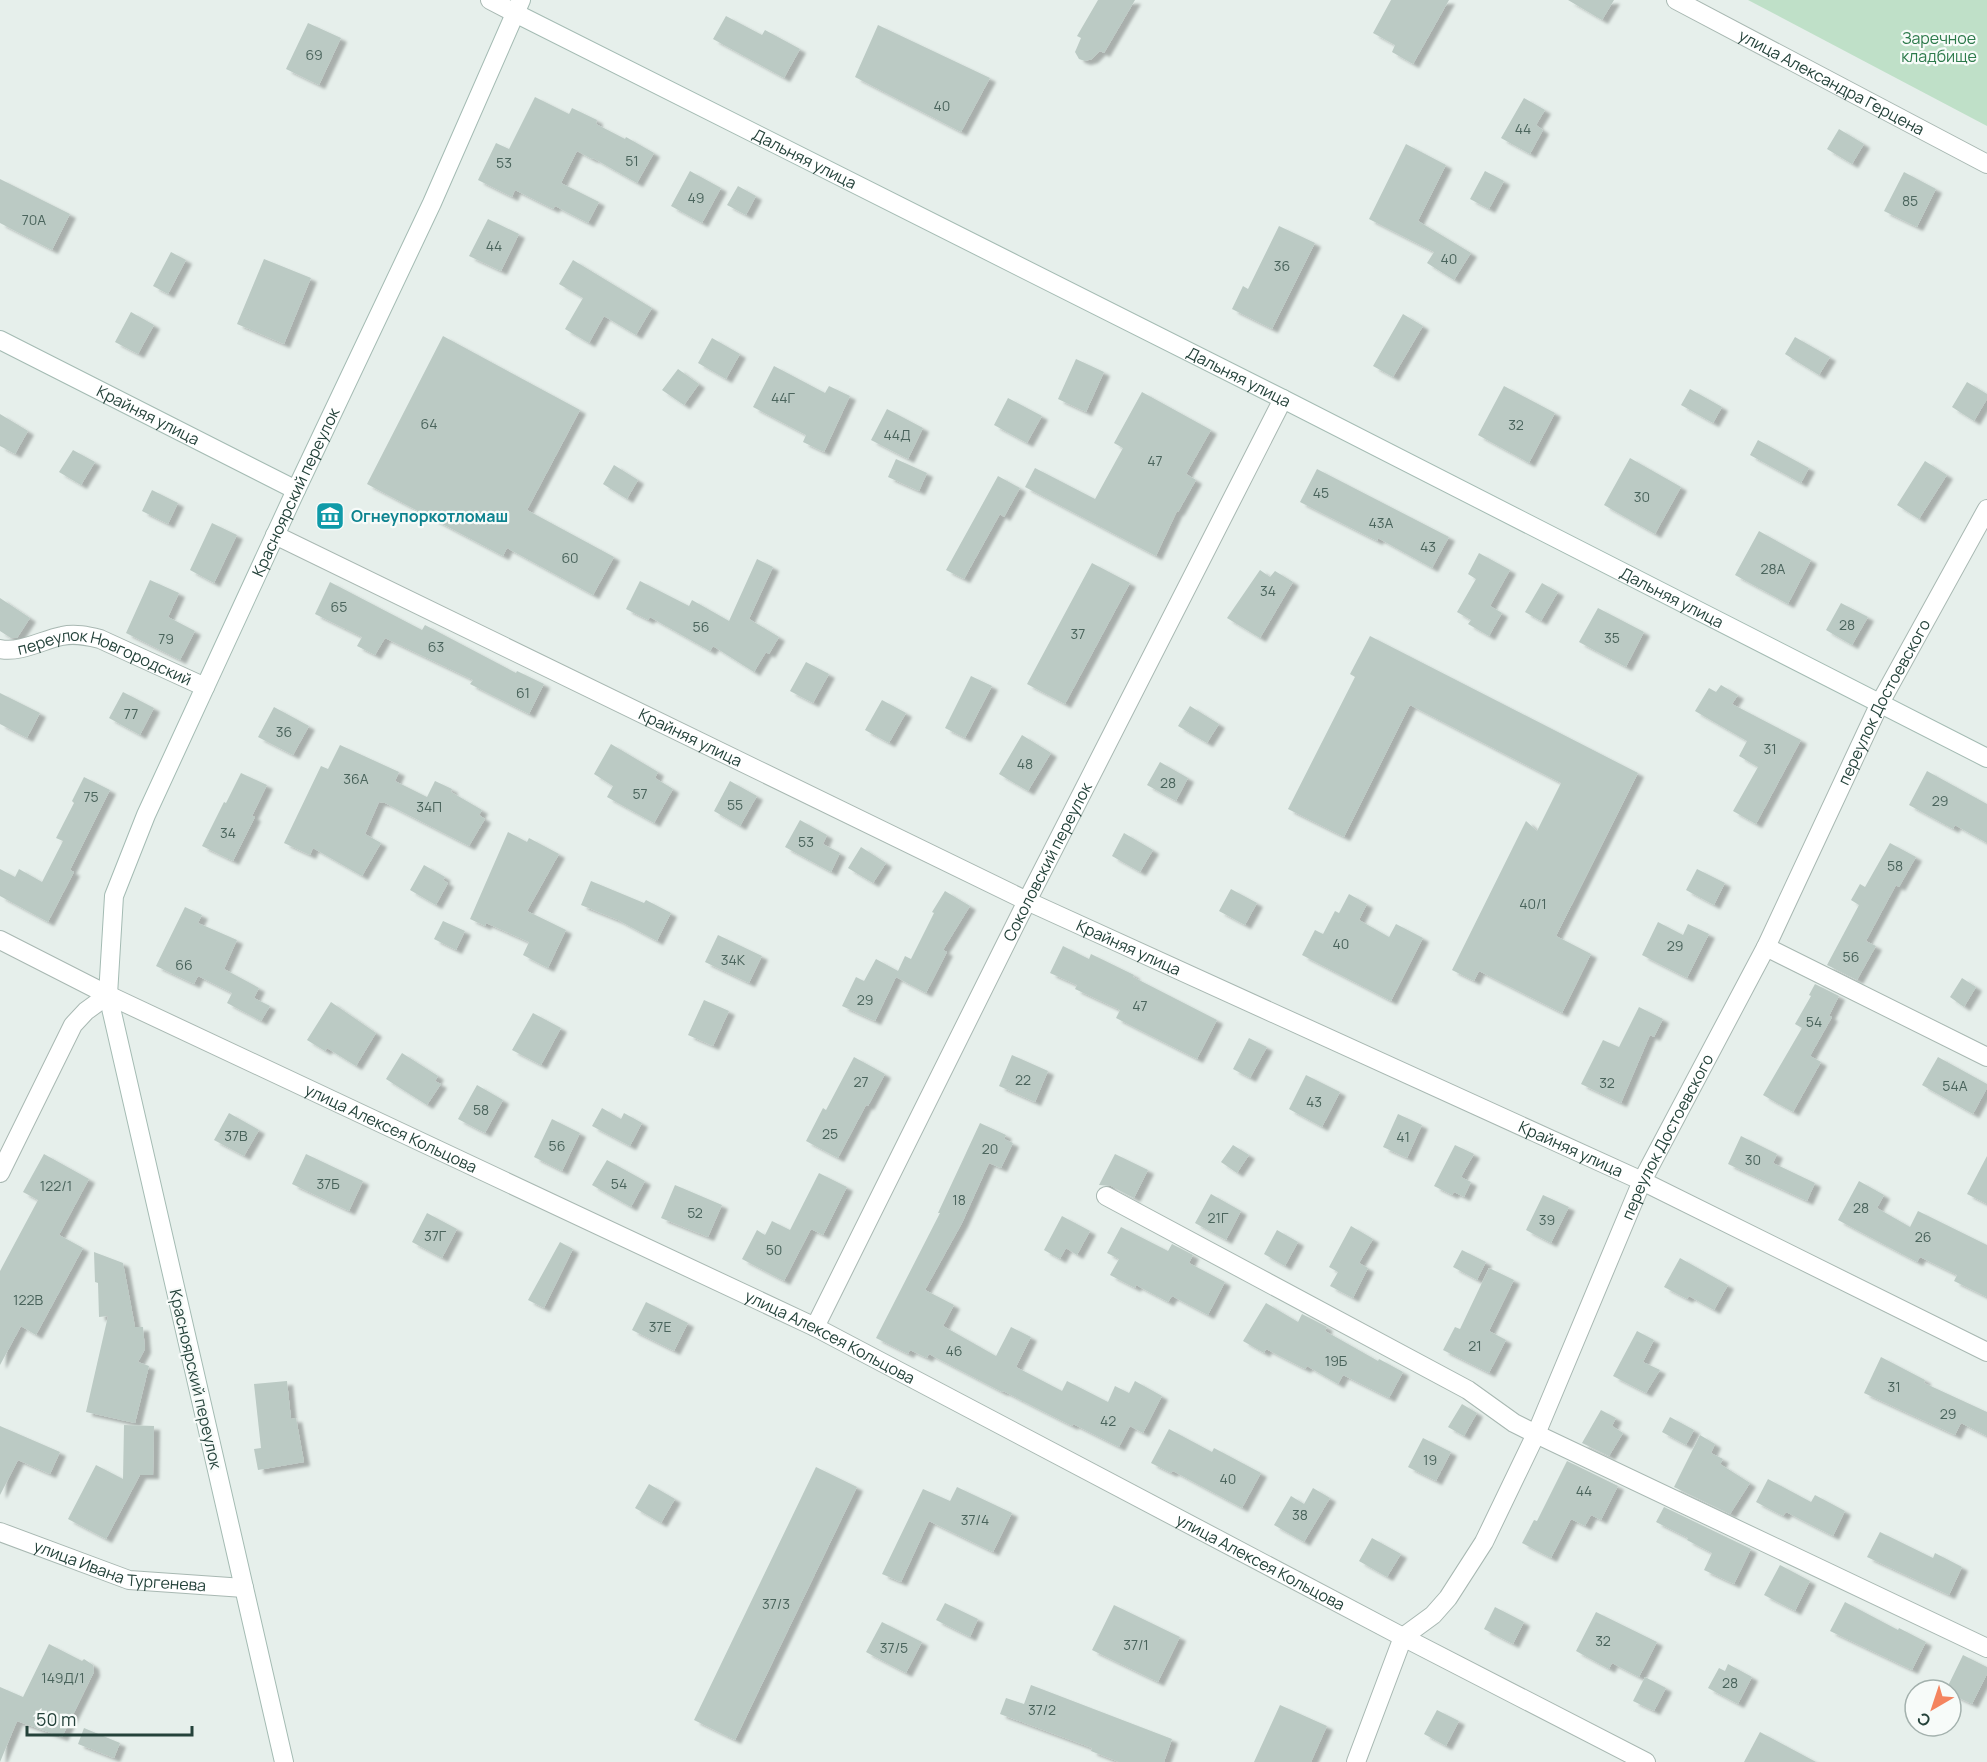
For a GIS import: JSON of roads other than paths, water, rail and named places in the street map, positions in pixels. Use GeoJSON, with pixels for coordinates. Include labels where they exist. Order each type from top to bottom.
{"type":"FeatureCollection","features":[{"type":"Feature","properties":{"kind":"street","name":"Дальняя улица"},"geometry":{"type":"LineString","coordinates":[[490,0],[518,6],[1987,758]]}},
{"type":"Feature","properties":{"kind":"street","name":"улица Александра Герцена"},"geometry":{"type":"LineString","coordinates":[[1676,0],[1987,164]]}},
{"type":"Feature","properties":{"kind":"street","name":"Красноярский переулок"},"geometry":{"type":"LineString","coordinates":[[284,1762],[108,995],[114,896],[146,814],[432,203],[518,6]]}},
{"type":"Feature","properties":{"kind":"street","name":"Крайняя улица"},"geometry":{"type":"LineString","coordinates":[[0,340],[296,490]]}},
{"type":"Feature","properties":{"kind":"street","name":"Соколовский переулок"},"geometry":{"type":"LineString","coordinates":[[815,1327],[1027,901],[1283,399]]}},
{"type":"Feature","properties":{"kind":"street","name":"переулок Достоевского"},"geometry":{"type":"LineString","coordinates":[[1403,1637],[1433,1614],[1462,1578],[1484,1542],[1536,1434],[1642,1181],[1766,946],[1880,703],[1987,509]]}},
{"type":"Feature","properties":{"kind":"street","name":"Крайняя улица"},"geometry":{"type":"LineString","coordinates":[[275,536],[1027,901],[1642,1181],[1987,1352]]}},
{"type":"Feature","properties":{"kind":"street","name":"переулок Новгородский"},"geometry":{"type":"LineString","coordinates":[[0,648],[17,649],[64,636],[87,635],[205,687]]}},
{"type":"Feature","properties":{"kind":"street","name":"улица Алексея Кольцова"},"geometry":{"type":"LineString","coordinates":[[0,940],[108,995],[815,1327],[1403,1637],[1646,1762]]}},
{"type":"Feature","properties":{"kind":"street"},"geometry":{"type":"LineString","coordinates":[[1766,946],[1987,1057]]}},
{"type":"Feature","properties":{"kind":"street"},"geometry":{"type":"LineString","coordinates":[[0,1173],[73,1025],[86,1011],[108,995]]}},
{"type":"Feature","properties":{"kind":"street"},"geometry":{"type":"LineString","coordinates":[[1106,1196],[1468,1390],[1491,1408],[1536,1434],[1987,1648]]}},
{"type":"Feature","properties":{"kind":"street","name":"улица Ивана Тургенева"},"geometry":{"type":"LineString","coordinates":[[0,1532],[129,1580],[244,1588]]}},
{"type":"Feature","properties":{"kind":"street"},"geometry":{"type":"LineString","coordinates":[[1356,1762],[1403,1637]]}},
{"type":"Feature","properties":{"kind":"place","name":"Огнеупоркотломаш"},"geometry":{"type":"Point","coordinates":[330,516]}},
{"type":"Feature","properties":{"kind":"park label","name":"Заречное кладбище"},"geometry":{"type":"Point","coordinates":[1939,47]}}]}
